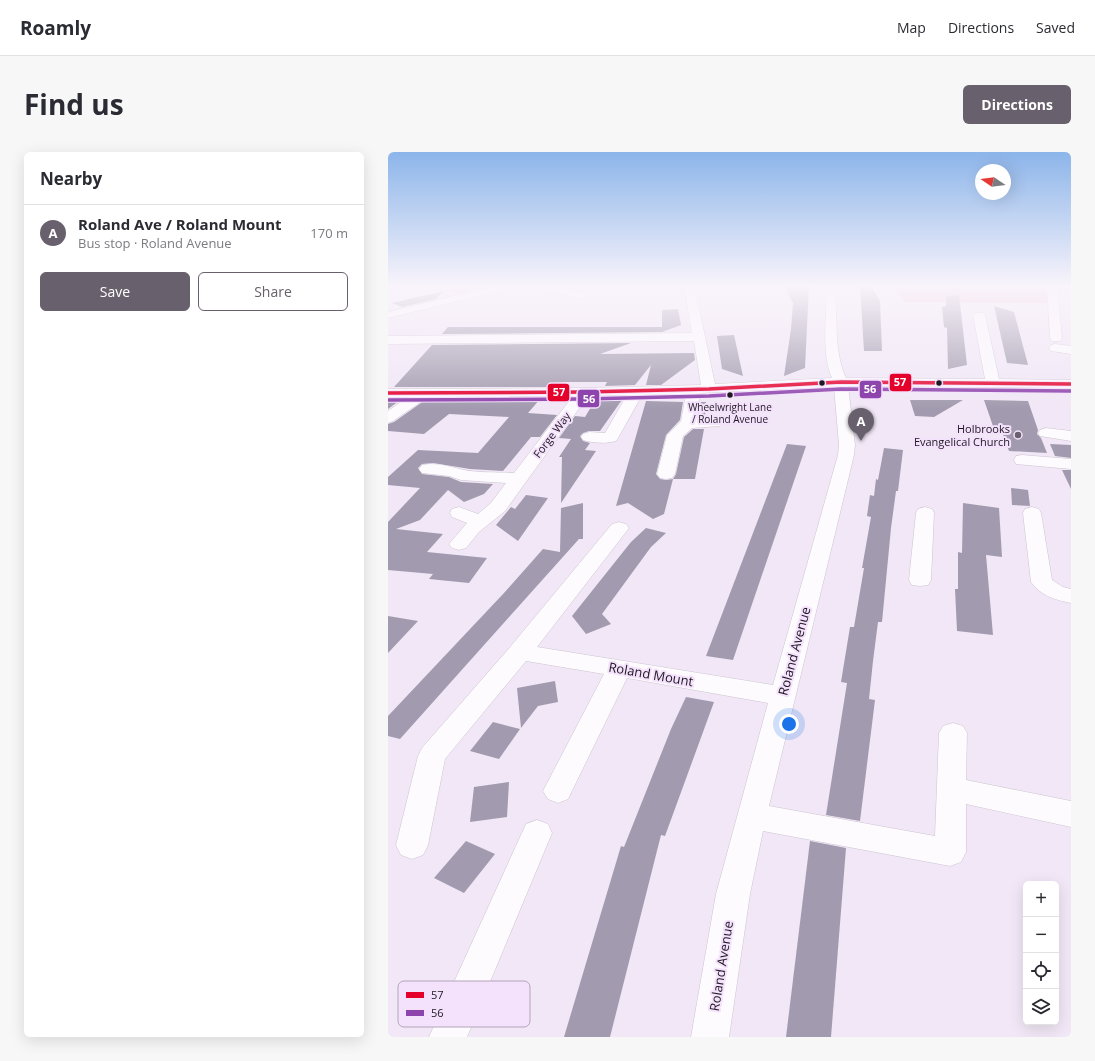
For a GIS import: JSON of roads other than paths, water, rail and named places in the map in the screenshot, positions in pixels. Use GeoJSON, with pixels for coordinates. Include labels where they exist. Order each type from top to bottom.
{"type":"FeatureCollection","features":[{"type":"Feature","properties":{"kind":"street"},"geometry":{"type":"LineString","coordinates":[[666,474],[675,435],[688,423],[702,389],[697,326]]}},
{"type":"Feature","properties":{"kind":"street","name":"Roland Avenue"},"geometry":{"type":"LineString","coordinates":[[710,1037],[733,894],[782,696],[846,455],[847,445],[841,382],[834,367],[832,355],[831,326]]}},
{"type":"Feature","properties":{"kind":"street"},"geometry":{"type":"LineString","coordinates":[[981,326],[993,383]]}},
{"type":"Feature","properties":{"kind":"street"},"geometry":{"type":"LineString","coordinates":[[1055,326],[1056,343],[1071,350]]}},
{"type":"Feature","properties":{"kind":"street"},"geometry":{"type":"LineString","coordinates":[[388,340],[699,337]]}},
{"type":"Feature","properties":{"kind":"street"},"geometry":{"type":"LineString","coordinates":[[388,393],[637,391],[841,382],[993,383],[1068,388]]}},
{"type":"Feature","properties":{"kind":"street"},"geometry":{"type":"LineString","coordinates":[[589,436],[610,438],[637,391]]}},
{"type":"Feature","properties":{"kind":"street","name":"Forge Way"},"geometry":{"type":"LineString","coordinates":[[459,544],[472,528],[498,508],[584,392]]}},
{"type":"Feature","properties":{"kind":"street"},"geometry":{"type":"LineString","coordinates":[[388,418],[424,393]]}},
{"type":"Feature","properties":{"kind":"street"},"geometry":{"type":"LineString","coordinates":[[688,423],[716,423]]}},
{"type":"Feature","properties":{"kind":"street"},"geometry":{"type":"LineString","coordinates":[[1046,433],[1070,434],[1071,436]]}},
{"type":"Feature","properties":{"kind":"street"},"geometry":{"type":"LineString","coordinates":[[1022,460],[1071,464]]}},
{"type":"Feature","properties":{"kind":"street"},"geometry":{"type":"LineString","coordinates":[[428,469],[452,471],[461,475],[520,479]]}},
{"type":"Feature","properties":{"kind":"street"},"geometry":{"type":"LineString","coordinates":[[459,513],[480,521]]}},
{"type":"Feature","properties":{"kind":"street"},"geometry":{"type":"LineString","coordinates":[[920,580],[925,513]]}},
{"type":"Feature","properties":{"kind":"street"},"geometry":{"type":"LineString","coordinates":[[1032,513],[1042,582],[1047,587],[1060,594],[1071,596]]}},
{"type":"Feature","properties":{"kind":"street"},"geometry":{"type":"LineString","coordinates":[[412,845],[432,756],[520,652],[619,528]]}},
{"type":"Feature","properties":{"kind":"street","name":"Roland Mount"},"geometry":{"type":"LineString","coordinates":[[520,652],[782,696]]}},
{"type":"Feature","properties":{"kind":"street"},"geometry":{"type":"LineString","coordinates":[[558,791],[619,669]]}},
{"type":"Feature","properties":{"kind":"street"},"geometry":{"type":"LineString","coordinates":[[752,816],[950,852],[953,734]]}},
{"type":"Feature","properties":{"kind":"street"},"geometry":{"type":"LineString","coordinates":[[952,789],[1071,814]]}},
{"type":"Feature","properties":{"kind":"street"},"geometry":{"type":"LineString","coordinates":[[472,981],[537,833]]}},
{"type":"Feature","properties":{"kind":"street"},"geometry":{"type":"LineString","coordinates":[[448,1037],[452,1027]]}},
{"type":"Feature","properties":{"kind":"place","name":"Wheelwright Lane / Roland Avenue"},"geometry":{"type":"Point","coordinates":[730,395]}},
{"type":"Feature","properties":{"kind":"place","name":"Holbrooks Evangelical Church"},"geometry":{"type":"Point","coordinates":[1018,435]}},
{"type":"Feature","properties":{"kind":"place","name":"Roland Ave / Roland Mount"},"geometry":{"type":"Point","coordinates":[861,441]}}]}
